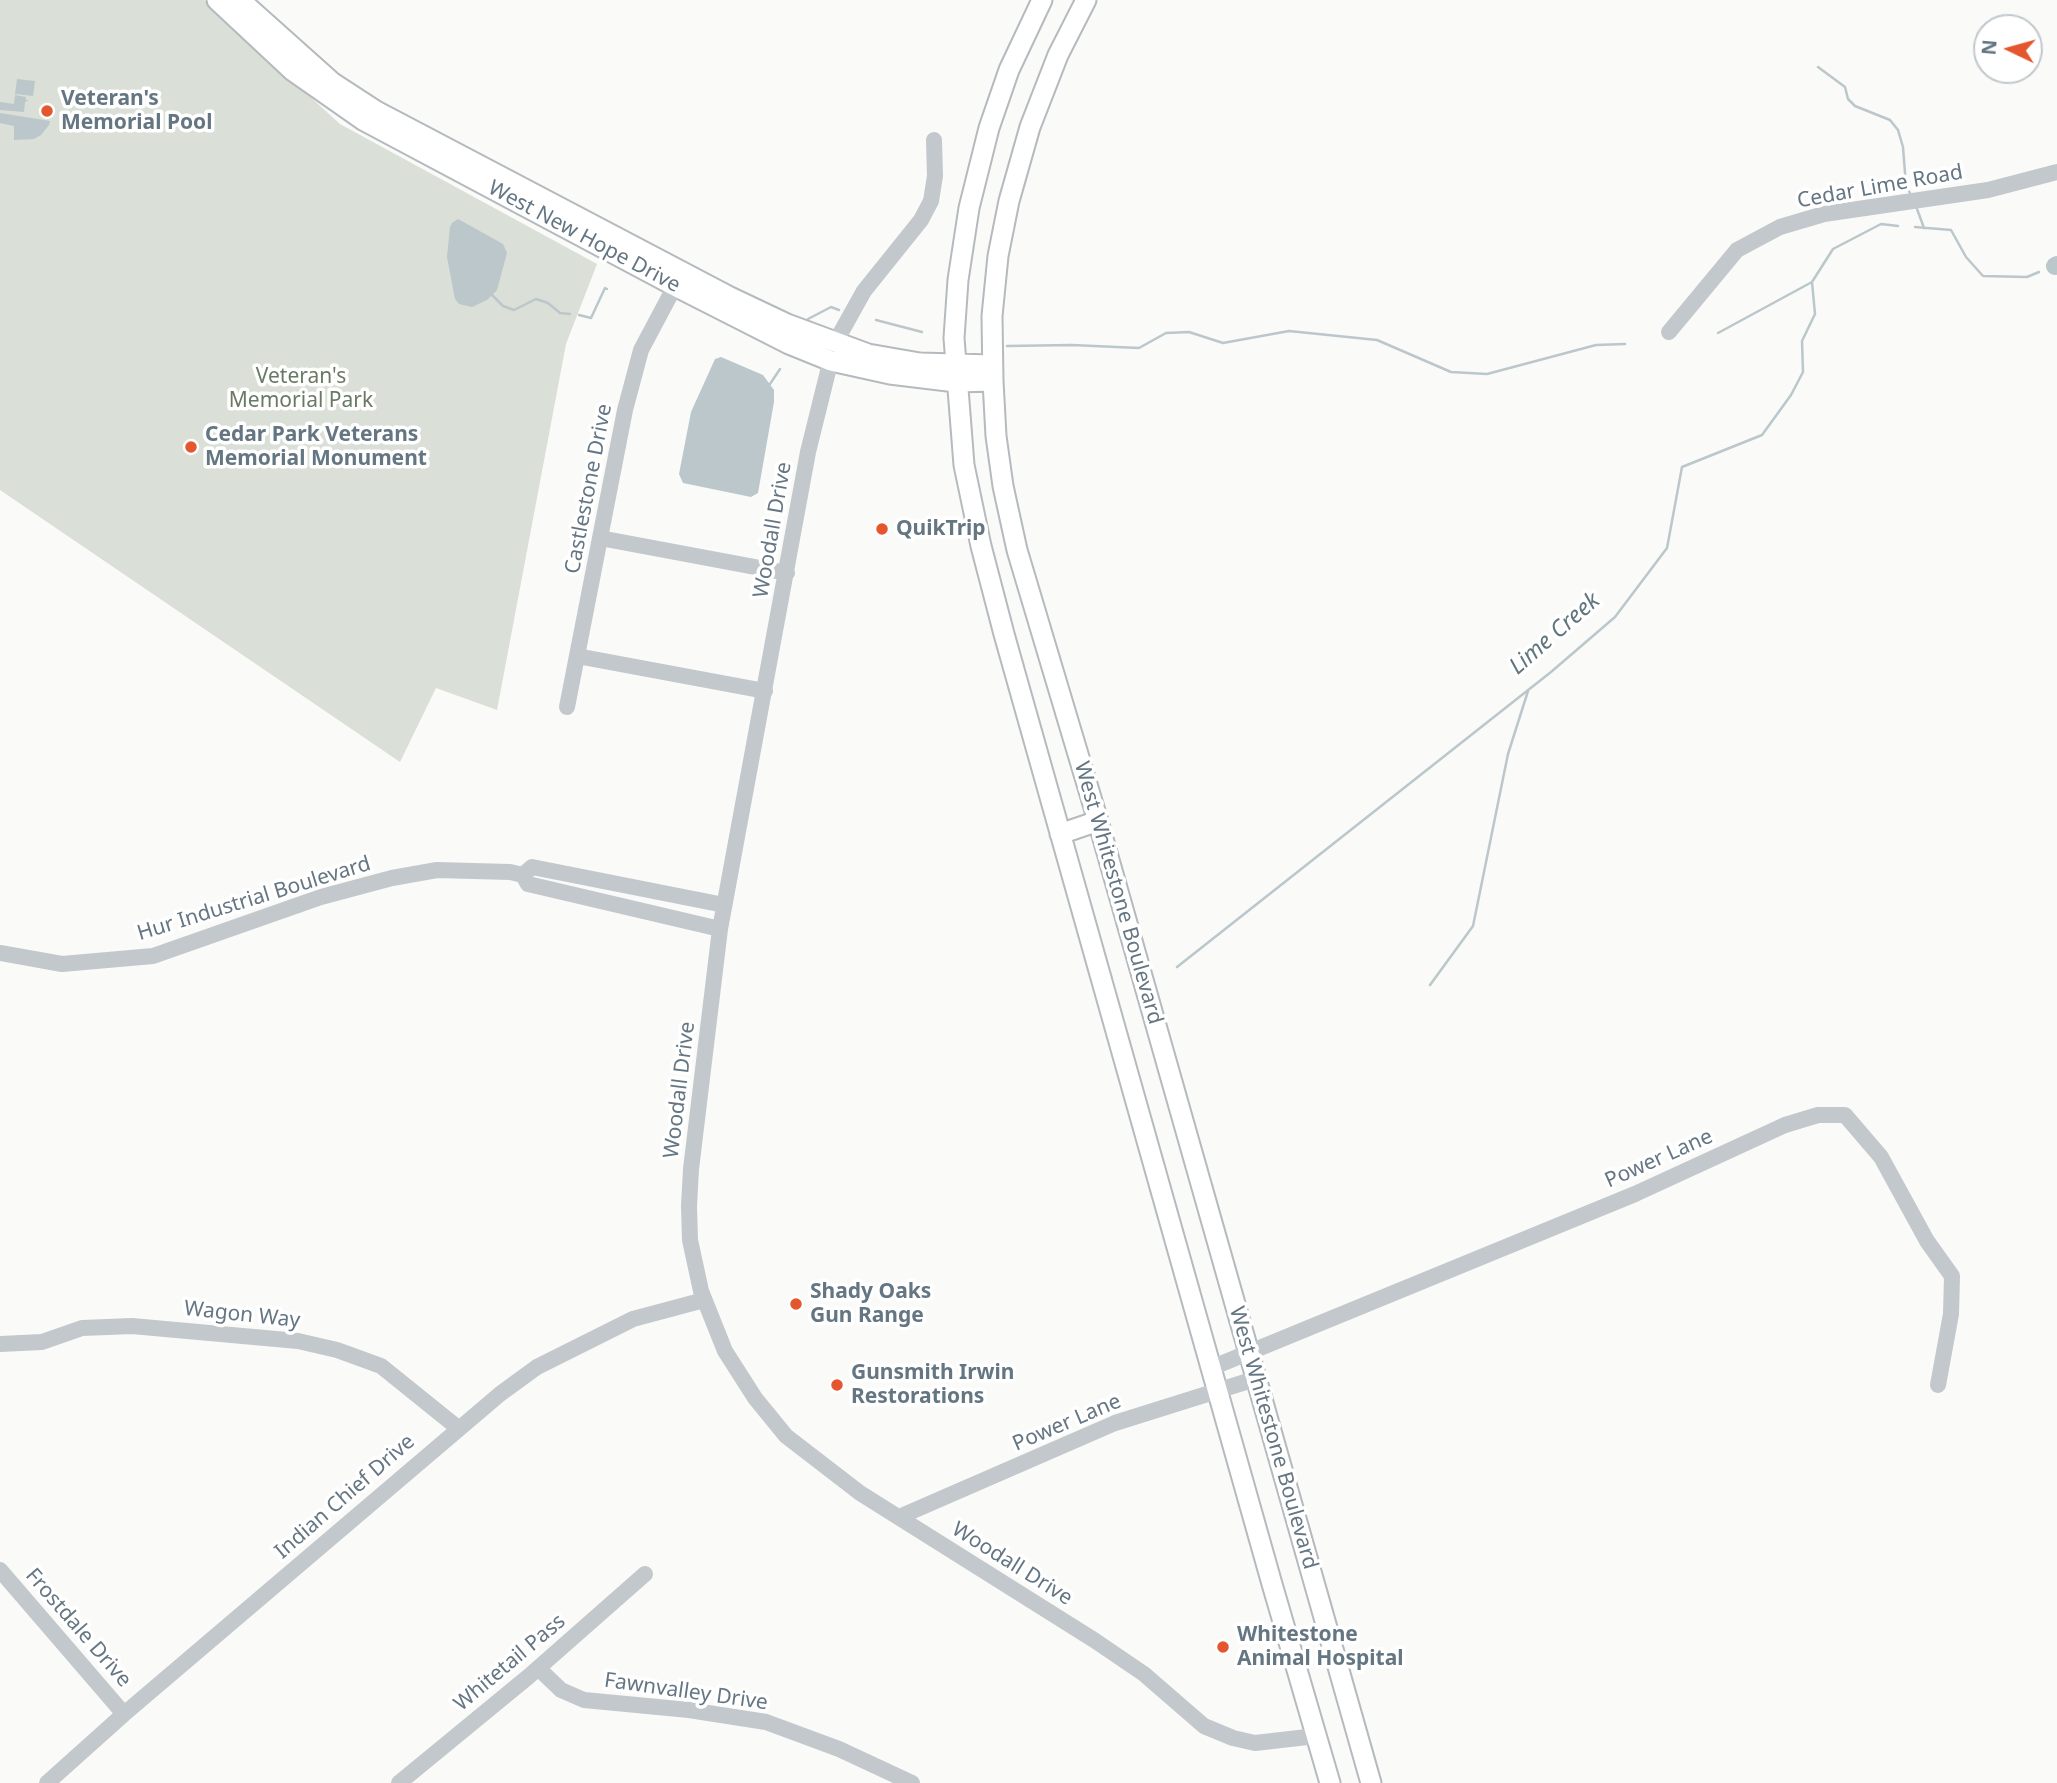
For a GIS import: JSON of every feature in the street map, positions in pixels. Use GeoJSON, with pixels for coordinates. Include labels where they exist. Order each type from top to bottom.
{"type":"FeatureCollection","features":[{"type":"Feature","properties":{"kind":"main road","name":"West Whitestone Boulevard"},"geometry":{"type":"LineString","coordinates":[[1042,0],[1009,70],[978,162],[968,208],[958,280],[955,373],[964,464],[981,546],[1060,834],[1330,1783]]}},
{"type":"Feature","properties":{"kind":"main road","name":"West Whitestone Boulevard"},"geometry":{"type":"LineString","coordinates":[[1086,0],[1058,55],[1030,127],[1009,201],[998,257],[992,316],[993,373],[996,436],[1003,486],[1017,550],[1098,821],[1371,1783]]}},
{"type":"Feature","properties":{"kind":"main road","name":"West New Hope Drive"},"geometry":{"type":"LineString","coordinates":[[238,4],[293,71],[363,120],[789,344],[833,352]]}},
{"type":"Feature","properties":{"kind":"main road","name":"West New Hope Drive"},"geometry":{"type":"LineString","coordinates":[[238,4],[333,83],[387,117],[728,296],[787,324],[833,352],[890,374],[993,373]]}},
{"type":"Feature","properties":{"kind":"main road"},"geometry":{"type":"LineString","coordinates":[[1060,834],[1098,821]]}},
{"type":"Feature","properties":{"kind":"street","name":"Woodall Drive"},"geometry":{"type":"LineString","coordinates":[[934,141],[935,176],[931,201],[921,220],[864,291],[833,352],[808,452],[720,929],[689,1206],[690,1240],[704,1300],[724,1351],[755,1398],[786,1436],[860,1493],[1144,1674],[1204,1726],[1233,1738],[1255,1743],[1316,1736]]}},
{"type":"Feature","properties":{"kind":"street","name":"Cedar Lime Road"},"geometry":{"type":"LineString","coordinates":[[1669,332],[1737,250],[1780,227],[1824,214],[1988,190],[2057,172]]}},
{"type":"Feature","properties":{"kind":"street","name":"Castlestone Drive"},"geometry":{"type":"LineString","coordinates":[[567,707],[625,410],[642,350],[675,286]]}},
{"type":"Feature","properties":{"kind":"street"},"geometry":{"type":"LineString","coordinates":[[600,538],[787,573]]}},
{"type":"Feature","properties":{"kind":"street"},"geometry":{"type":"LineString","coordinates":[[578,656],[765,691]]}},
{"type":"Feature","properties":{"kind":"street"},"geometry":{"type":"LineString","coordinates":[[523,876],[532,867],[724,905]]}},
{"type":"Feature","properties":{"kind":"street","name":"Hur Industrial Boulevard"},"geometry":{"type":"LineString","coordinates":[[0,953],[62,964],[153,956],[321,897],[393,878],[437,870],[510,872],[523,876],[528,884],[720,929]]}},
{"type":"Feature","properties":{"kind":"street","name":"Power Lane"},"geometry":{"type":"LineString","coordinates":[[1211,1368],[1635,1194],[1784,1125],[1818,1115],[1845,1115],[1881,1157],[1927,1241],[1952,1276],[1951,1314],[1938,1385]]}},
{"type":"Feature","properties":{"kind":"street","name":"Indian Chief Drive"},"geometry":{"type":"LineString","coordinates":[[47,1783],[458,1428],[537,1367],[633,1319],[704,1300]]}},
{"type":"Feature","properties":{"kind":"street","name":"Wagon Way"},"geometry":{"type":"LineString","coordinates":[[0,1344],[41,1342],[82,1328],[132,1326],[298,1341],[337,1350],[381,1366],[458,1428]]}},
{"type":"Feature","properties":{"kind":"street","name":"Power Lane"},"geometry":{"type":"LineString","coordinates":[[899,1517],[1115,1423],[1255,1379]]}},
{"type":"Feature","properties":{"kind":"street","name":"Frostdale Drive"},"geometry":{"type":"LineString","coordinates":[[0,1570],[124,1714]]}},
{"type":"Feature","properties":{"kind":"street","name":"Whitetail Pass"},"geometry":{"type":"LineString","coordinates":[[406,1781],[645,1574]]}},
{"type":"Feature","properties":{"kind":"street","name":"Fawnvalley Drive"},"geometry":{"type":"LineString","coordinates":[[538,1668],[561,1690],[584,1700],[689,1710],[766,1722],[839,1749],[912,1783]]}},
{"type":"Feature","properties":{"kind":"green space","name":"Veteran's Memorial Park"},"geometry":{"type":"Polygon","coordinates":[[[0,0],[204,0],[340,124],[597,264],[566,344],[497,710],[436,688],[400,762],[0,490],[0,0]]]}},
{"type":"Feature","properties":{"kind":"shaded area"},"geometry":{"type":"Polygon","coordinates":[[[17,79],[35,81],[33,96],[15,94],[17,79]]]}},
{"type":"Feature","properties":{"kind":"shaded area"},"geometry":{"type":"Polygon","coordinates":[[[15,95],[29,100],[25,102],[24,112],[0,110],[0,102],[14,104],[15,95]]]}},
{"type":"Feature","properties":{"kind":"shaded area"},"geometry":{"type":"Polygon","coordinates":[[[0,113],[50,121],[41,135],[34,139],[14,140],[14,126],[0,123],[0,113]]]}},
{"type":"Feature","properties":{"kind":"shaded area"},"geometry":{"type":"Polygon","coordinates":[[[458,219],[503,244],[507,253],[497,290],[487,300],[472,307],[459,304],[455,299],[447,257],[450,227],[458,219]]]}},
{"type":"Feature","properties":{"kind":"shaded area"},"geometry":{"type":"Polygon","coordinates":[[[721,357],[763,375],[774,390],[758,493],[751,497],[683,483],[679,474],[691,412],[715,359],[721,357]]]}},
{"type":"Feature","properties":{"kind":"waterway"},"geometry":{"type":"LineString","coordinates":[[1818,67],[1845,87],[1848,99],[1855,106],[1890,120],[1898,130],[1903,147],[1906,186],[1910,193]]}},
{"type":"Feature","properties":{"kind":"waterway"},"geometry":{"type":"LineString","coordinates":[[1917,209],[1924,228]]}},
{"type":"Feature","properties":{"kind":"waterway","name":"Lime Creek"},"geometry":{"type":"LineString","coordinates":[[1177,967],[1551,672],[1615,617],[1667,548],[1682,467],[1762,435],[1791,395],[1803,372],[1802,341],[1815,314],[1812,282],[1833,249],[1881,224],[1898,226]]}},
{"type":"Feature","properties":{"kind":"waterway","name":"Lime Creek"},"geometry":{"type":"LineString","coordinates":[[1915,227],[1951,230],[1966,257],[1983,276],[2027,277],[2039,272]]}},
{"type":"Feature","properties":{"kind":"waterway"},"geometry":{"type":"LineString","coordinates":[[1718,333],[1812,282]]}},
{"type":"Feature","properties":{"kind":"waterway"},"geometry":{"type":"LineString","coordinates":[[579,315],[591,318],[605,288],[607,289]]}},
{"type":"Feature","properties":{"kind":"waterway"},"geometry":{"type":"LineString","coordinates":[[492,295],[503,306],[514,310],[536,299],[548,303],[560,313],[570,314]]}},
{"type":"Feature","properties":{"kind":"waterway"},"geometry":{"type":"LineString","coordinates":[[808,319],[831,307],[839,310]]}},
{"type":"Feature","properties":{"kind":"waterway"},"geometry":{"type":"LineString","coordinates":[[876,320],[922,332]]}},
{"type":"Feature","properties":{"kind":"waterway"},"geometry":{"type":"LineString","coordinates":[[1007,346],[1139,348],[1166,333],[1189,332],[1223,343],[1289,331],[1377,340],[1451,372],[1487,374],[1596,345],[1625,344]]}},
{"type":"Feature","properties":{"kind":"waterway"},"geometry":{"type":"LineString","coordinates":[[770,384],[780,369]]}},
{"type":"Feature","properties":{"kind":"waterway"},"geometry":{"type":"LineString","coordinates":[[1430,985],[1473,926],[1508,754],[1528,691]]}},
{"type":"Feature","properties":{"kind":"place","name":"Veteran's Memorial Pool"},"geometry":{"type":"Point","coordinates":[47,111]}},
{"type":"Feature","properties":{"kind":"place","name":"Cedar Park Veterans Memorial Monument"},"geometry":{"type":"Point","coordinates":[191,447]}},
{"type":"Feature","properties":{"kind":"place","name":"QuikTrip"},"geometry":{"type":"Point","coordinates":[882,529]}},
{"type":"Feature","properties":{"kind":"place","name":"Shady Oaks Gun Range"},"geometry":{"type":"Point","coordinates":[796,1304]}},
{"type":"Feature","properties":{"kind":"place","name":"Gunsmith Irwin Restorations"},"geometry":{"type":"Point","coordinates":[837,1385]}},
{"type":"Feature","properties":{"kind":"place","name":"Whitestone Animal Hospital"},"geometry":{"type":"Point","coordinates":[1223,1647]}}]}
